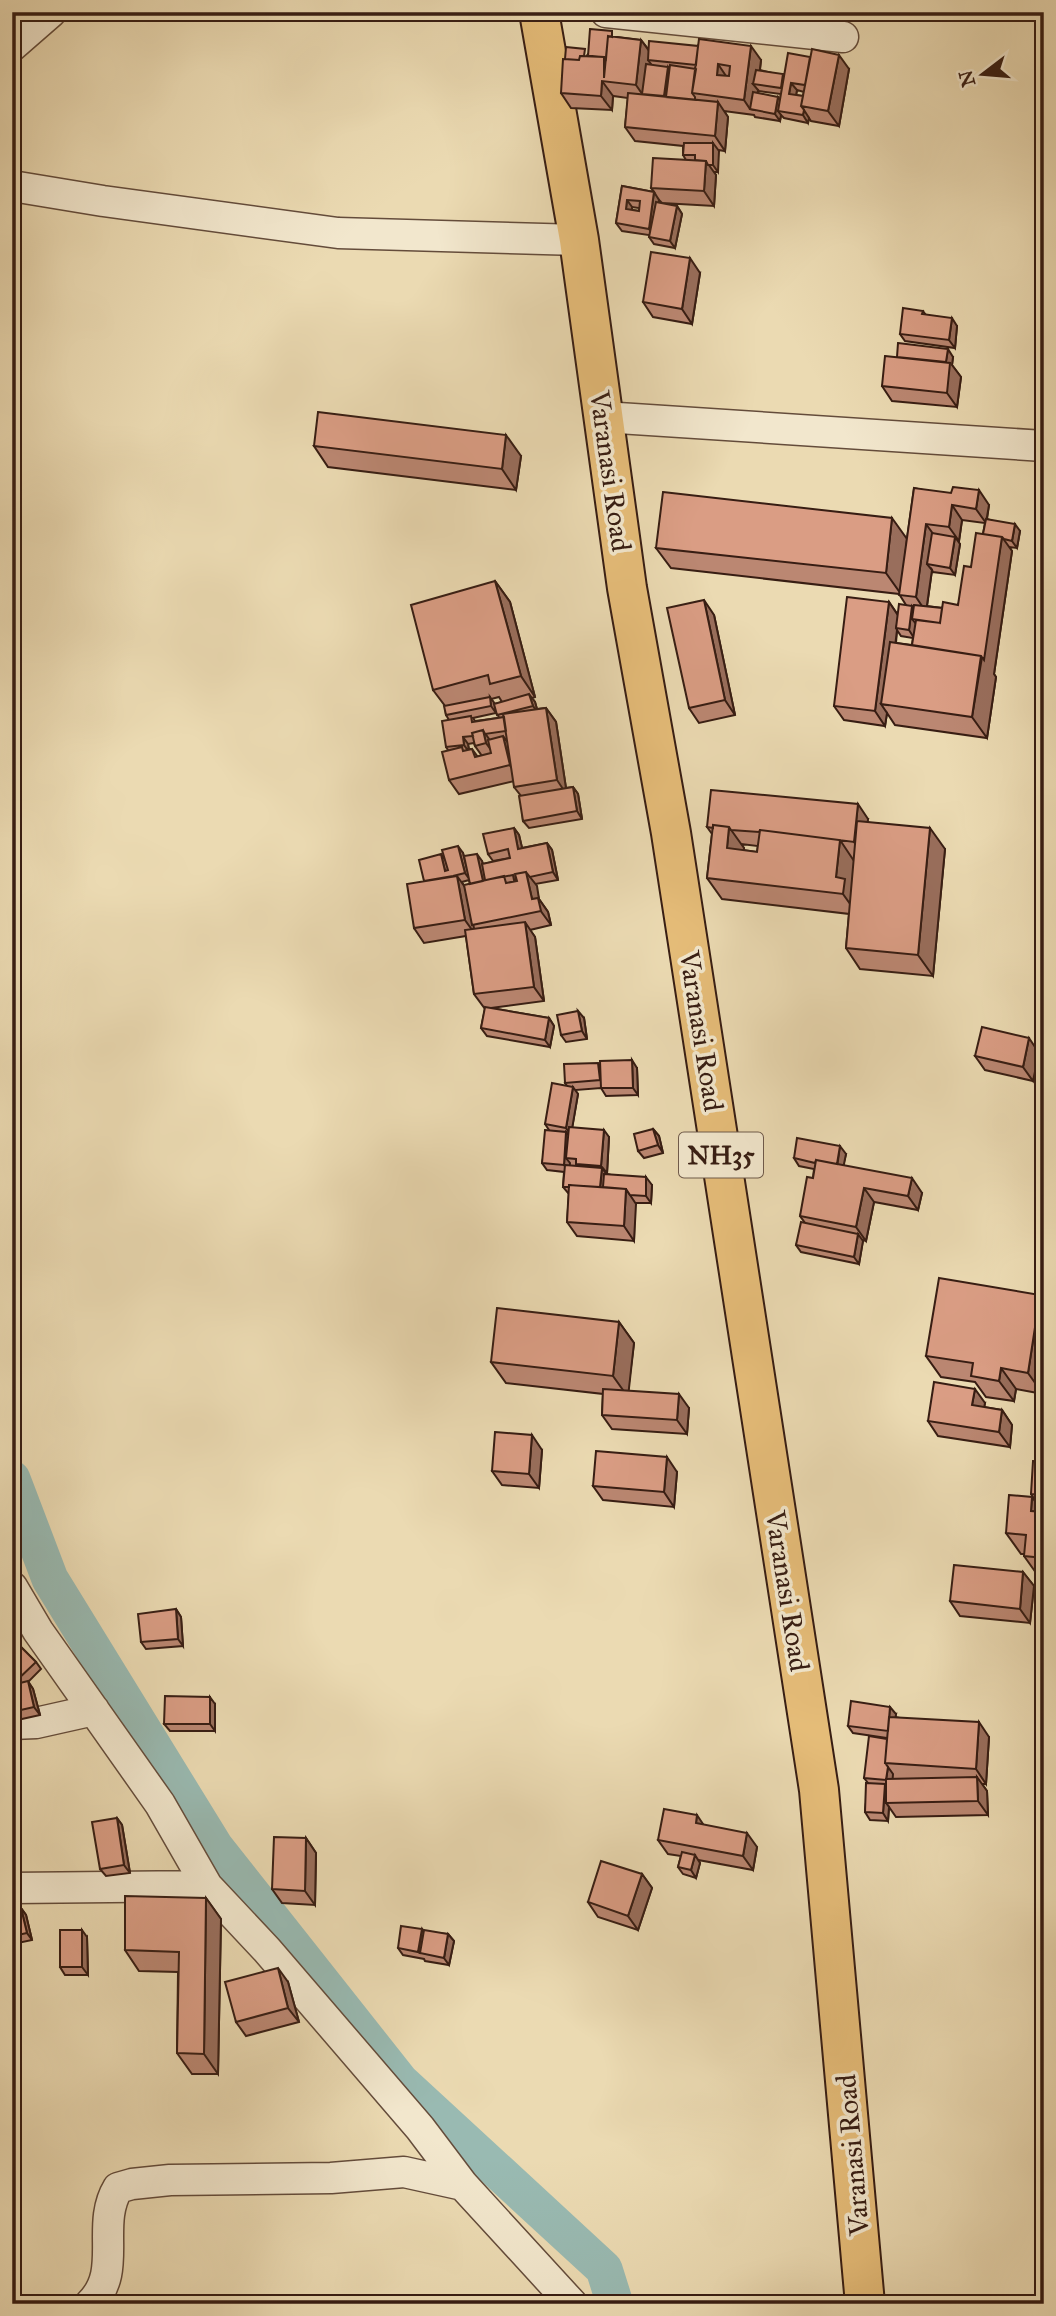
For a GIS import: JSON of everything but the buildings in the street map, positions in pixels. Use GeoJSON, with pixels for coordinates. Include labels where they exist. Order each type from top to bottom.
{"type":"FeatureCollection","features":[{"type":"Feature","properties":{"kind":"highway","name":"Varanasi Road"},"geometry":{"type":"LineString","coordinates":[[539,12],[579,240],[627,588],[671,833],[819,1790],[865,2304]]}},
{"type":"Feature","properties":{"kind":"street"},"geometry":{"type":"LineString","coordinates":[[12,46],[51,12]]}},
{"type":"Feature","properties":{"kind":"street"},"geometry":{"type":"LineString","coordinates":[[606,12],[843,37]]}},
{"type":"Feature","properties":{"kind":"street"},"geometry":{"type":"LineString","coordinates":[[12,186],[338,233],[579,240]]}},
{"type":"Feature","properties":{"kind":"street"},"geometry":{"type":"LineString","coordinates":[[603,417],[1044,446]]}},
{"type":"Feature","properties":{"kind":"street"},"geometry":{"type":"LineString","coordinates":[[12,1587],[38,1631],[160,1804],[207,1886],[267,1950],[420,2129],[463,2185],[572,2304]]}},
{"type":"Feature","properties":{"kind":"street"},"geometry":{"type":"LineString","coordinates":[[12,1724],[36,1723],[94,1710]]}},
{"type":"Feature","properties":{"kind":"street"},"geometry":{"type":"LineString","coordinates":[[12,1888],[207,1886]]}},
{"type":"Feature","properties":{"kind":"street"},"geometry":{"type":"LineString","coordinates":[[90,2304],[101,2293],[108,2266],[107,2221],[110,2200],[118,2188],[170,2180],[331,2178],[404,2172],[463,2185]]}},
{"type":"Feature","properties":{"kind":"waterway"},"geometry":{"type":"LineString","coordinates":[[12,1479],[50,1579],[215,1847],[400,2081],[604,2269],[615,2304]]}}]}
